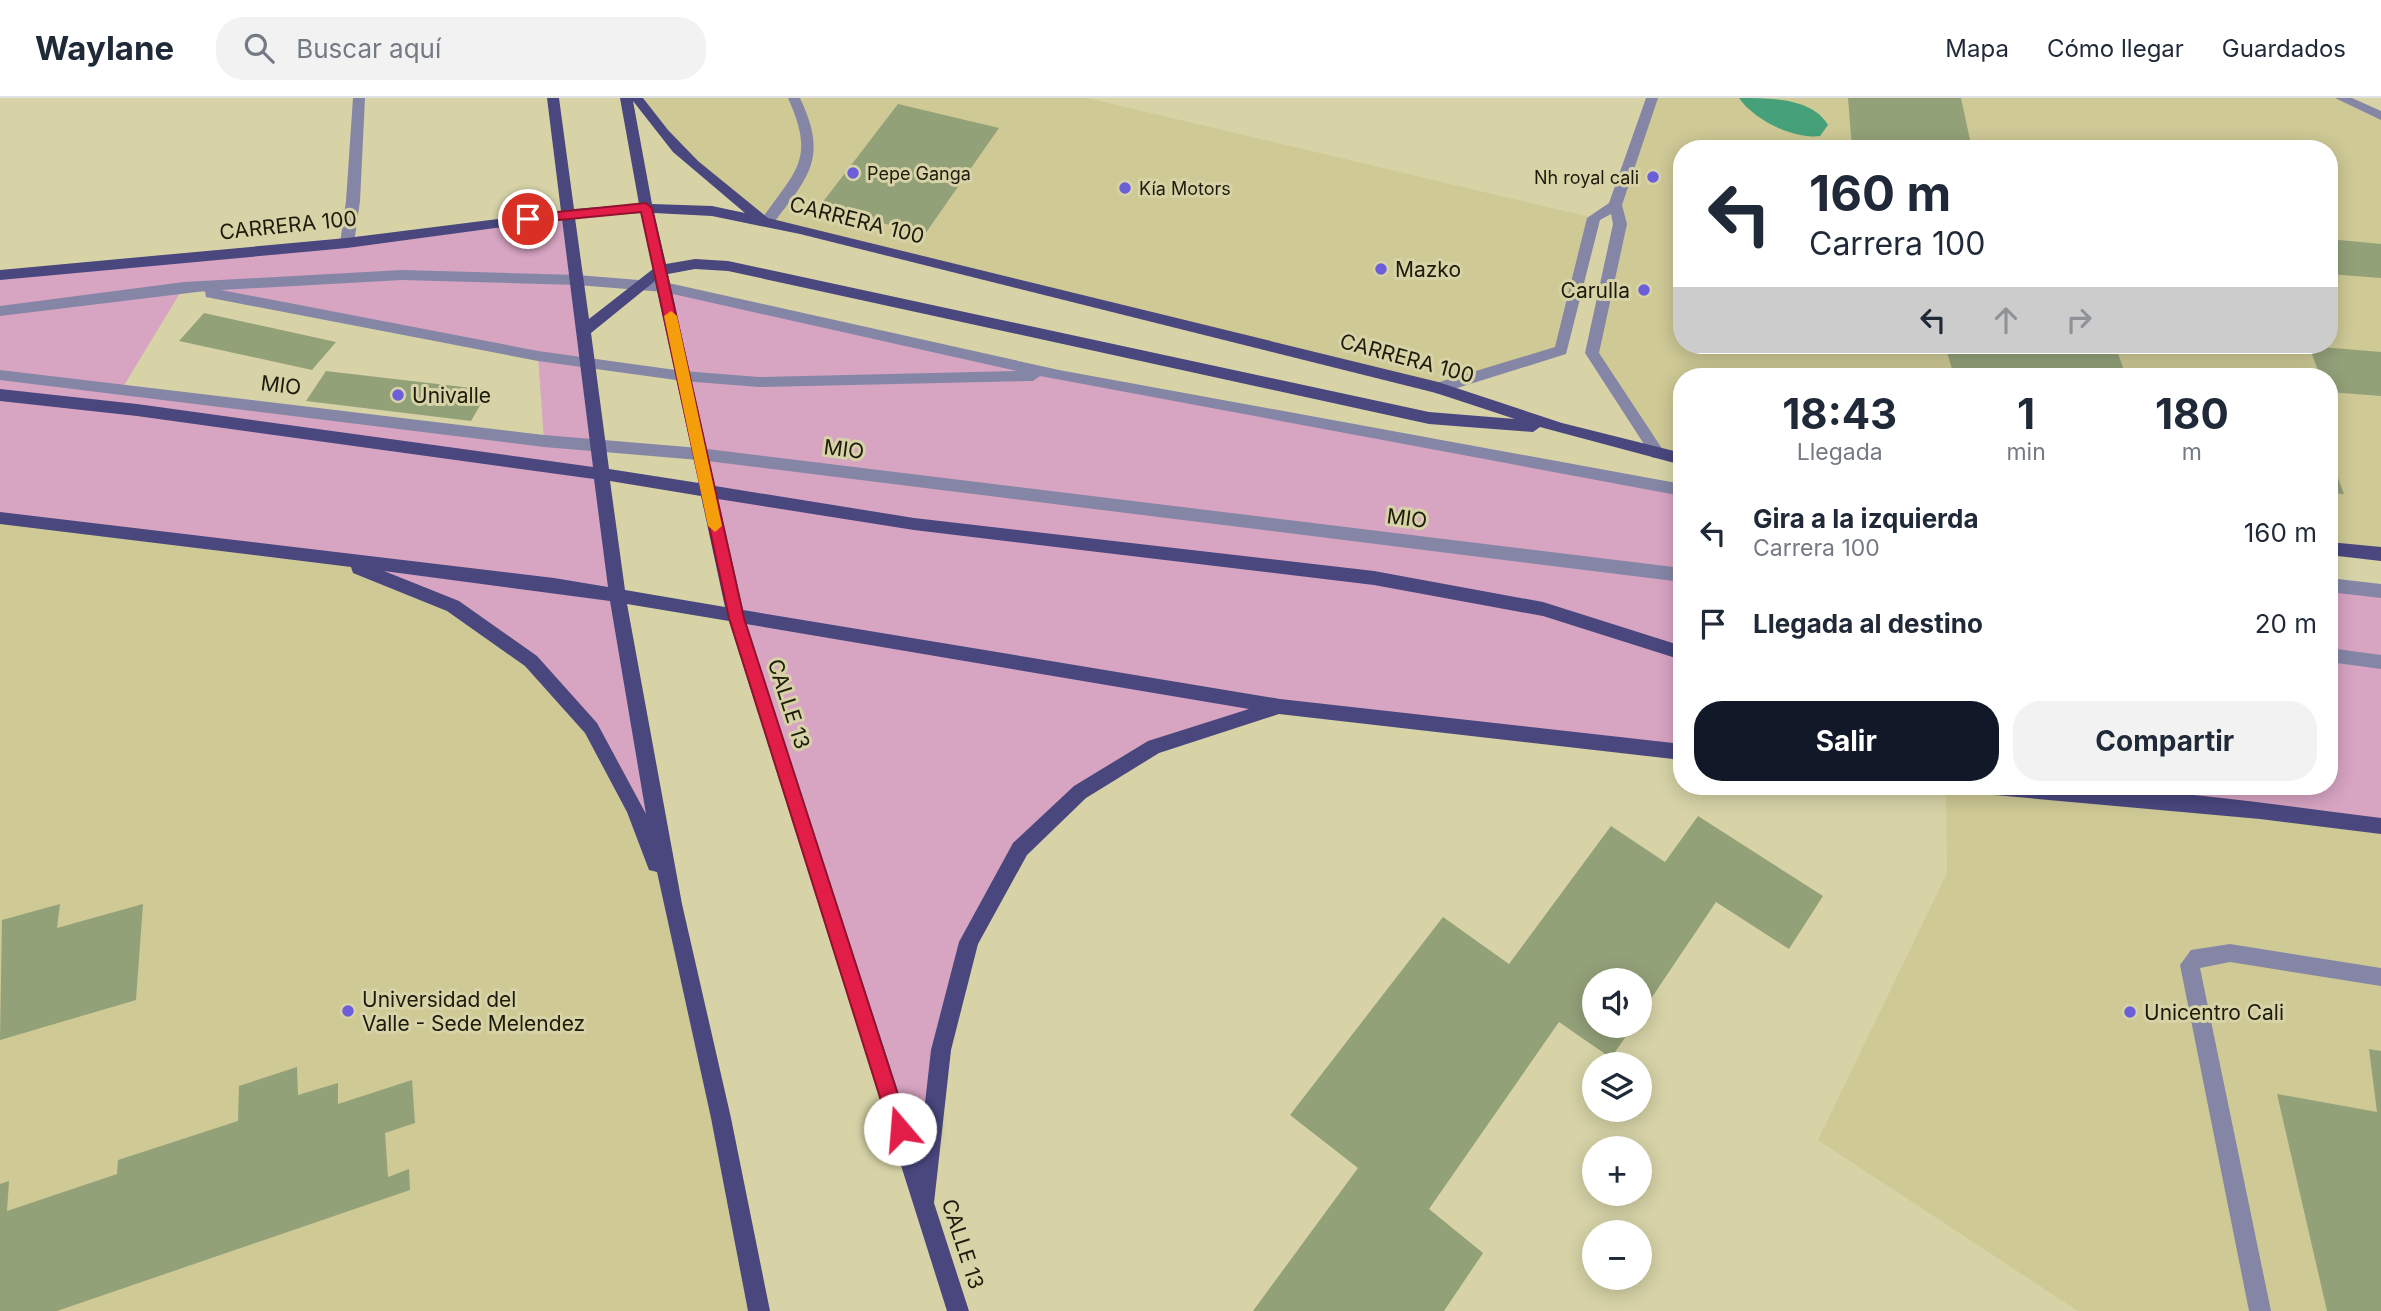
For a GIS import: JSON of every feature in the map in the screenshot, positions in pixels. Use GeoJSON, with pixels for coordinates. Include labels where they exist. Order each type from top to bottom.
{"type":"FeatureCollection","features":[{"type":"Feature","properties":{"kind":"main road"},"geometry":{"type":"LineString","coordinates":[[553,98],[588,362],[599,474],[624,647],[672,904],[721,1118],[759,1311]]}},
{"type":"Feature","properties":{"kind":"main road","name":"CALLE 13"},"geometry":{"type":"LineString","coordinates":[[625,98],[706,492],[736,618],[958,1311]]}},
{"type":"Feature","properties":{"kind":"main road"},"geometry":{"type":"LineString","coordinates":[[636,98],[662,133],[693,165],[767,222]]}},
{"type":"Feature","properties":{"kind":"main road","name":"CARRERA 100"},"geometry":{"type":"LineString","coordinates":[[0,275],[347,243],[569,214],[646,208],[712,211],[767,222],[1438,388],[1561,428],[1673,457]]}},
{"type":"Feature","properties":{"kind":"main road"},"geometry":{"type":"LineString","coordinates":[[583,331],[660,270],[695,264],[728,266],[1429,418],[1561,428]]}},
{"type":"Feature","properties":{"kind":"main road"},"geometry":{"type":"LineString","coordinates":[[0,396],[137,410],[599,474],[914,524],[1374,578],[1543,609],[1673,650]]}},
{"type":"Feature","properties":{"kind":"main road"},"geometry":{"type":"LineString","coordinates":[[0,517],[618,596],[736,618],[826,629],[1280,707],[1673,751]]}},
{"type":"Feature","properties":{"kind":"main road"},"geometry":{"type":"LineString","coordinates":[[260,549],[362,569],[453,606],[531,661],[590,727],[635,809],[672,904]]}},
{"type":"Feature","properties":{"kind":"main road"},"geometry":{"type":"LineString","coordinates":[[2338,549],[2381,554]]}},
{"type":"Feature","properties":{"kind":"main road"},"geometry":{"type":"LineString","coordinates":[[925,1206],[940,1050],[965,955],[969,942],[1020,849],[1080,792],[1154,747],[1280,707]]}},
{"type":"Feature","properties":{"kind":"main road"},"geometry":{"type":"LineString","coordinates":[[2062,795],[2260,811],[2381,826]]}},
{"type":"Feature","properties":{"kind":"street"},"geometry":{"type":"LineString","coordinates":[[347,243],[353,201],[359,98]]}},
{"type":"Feature","properties":{"kind":"street"},"geometry":{"type":"LineString","coordinates":[[767,222],[808,166],[808,123],[794,98]]}},
{"type":"Feature","properties":{"kind":"street"},"geometry":{"type":"LineString","coordinates":[[1652,98],[1615,205],[1620,224],[1592,353],[1658,454]]}},
{"type":"Feature","properties":{"kind":"street"},"geometry":{"type":"LineString","coordinates":[[2340,98],[2381,116]]}},
{"type":"Feature","properties":{"kind":"street"},"geometry":{"type":"LineString","coordinates":[[1438,388],[1561,350],[1594,218],[1615,205]]}},
{"type":"Feature","properties":{"kind":"street"},"geometry":{"type":"LineString","coordinates":[[0,311],[184,288],[402,275],[577,280],[664,288],[1059,375],[1673,488]]}},
{"type":"Feature","properties":{"kind":"street"},"geometry":{"type":"LineString","coordinates":[[184,288],[538,356],[683,376],[759,382],[1059,375]]}},
{"type":"Feature","properties":{"kind":"street","name":"MIO"},"geometry":{"type":"LineString","coordinates":[[0,375],[598,446],[699,454],[1673,574]]}},
{"type":"Feature","properties":{"kind":"street"},"geometry":{"type":"LineString","coordinates":[[2338,586],[2381,591]]}},
{"type":"Feature","properties":{"kind":"street"},"geometry":{"type":"LineString","coordinates":[[2338,656],[2381,662]]}},
{"type":"Feature","properties":{"kind":"street"},"geometry":{"type":"LineString","coordinates":[[2260,1311],[2190,965],[2198,957],[2230,953],[2381,977]]}},
{"type":"Feature","properties":{"kind":"shaded area"},"geometry":{"type":"Polygon","coordinates":[[[637,98],[1087,98],[1594,218],[1561,350],[1438,388],[767,222],[711,181],[637,98]]]}},
{"type":"Feature","properties":{"kind":"shaded area"},"geometry":{"type":"Polygon","coordinates":[[[1652,98],[2340,98],[2381,116],[2381,554],[2338,549],[2338,368],[1673,368],[1673,457],[1658,454],[1592,353],[1620,224],[1615,205],[1652,98]]]}},
{"type":"Feature","properties":{"kind":"shaded area"},"geometry":{"type":"Polygon","coordinates":[[[1739,98],[1790,101],[1812,109],[1828,125],[1820,136],[1798,135],[1764,120],[1739,98]]]}},
{"type":"Feature","properties":{"kind":"shaded area"},"geometry":{"type":"Polygon","coordinates":[[[569,214],[583,331],[672,904],[591,728],[531,661],[453,606],[362,569],[260,549],[0,518],[0,275],[569,214]],[[183,288],[123,387],[544,441],[538,356],[183,288]]]}},
{"type":"Feature","properties":{"kind":"shaded area"},"geometry":{"type":"Polygon","coordinates":[[[664,287],[1059,375],[1673,488],[1673,751],[1280,707],[1154,747],[1080,792],[1020,849],[969,942],[925,1206],[736,618],[664,287]]]}},
{"type":"Feature","properties":{"kind":"shaded area","name":"Universidad del Valle - Sede Melendez"},"geometry":{"type":"Polygon","coordinates":[[[0,518],[259,549],[362,569],[453,606],[531,661],[591,728],[672,904],[759,1311],[0,1311],[0,518]]]}},
{"type":"Feature","properties":{"kind":"shaded area"},"geometry":{"type":"Polygon","coordinates":[[[2338,586],[2381,591],[2381,826],[2073,795],[2338,795],[2338,586]]]}},
{"type":"Feature","properties":{"kind":"shaded area","name":"Unicentro Cali"},"geometry":{"type":"Polygon","coordinates":[[[1946,795],[2073,795],[2381,826],[2381,1311],[2078,1311],[1818,1140],[1947,873],[1946,795]]]}},
{"type":"Feature","properties":{"kind":"building"},"geometry":{"type":"Polygon","coordinates":[[[1848,98],[1961,98],[1970,140],[1851,140],[1848,98]]]}},
{"type":"Feature","properties":{"kind":"building"},"geometry":{"type":"Polygon","coordinates":[[[898,104],[999,128],[925,234],[819,207],[898,104]]]}},
{"type":"Feature","properties":{"kind":"building"},"geometry":{"type":"Polygon","coordinates":[[[2338,240],[2381,244],[2381,278],[2338,275],[2338,240]]]}},
{"type":"Feature","properties":{"kind":"building"},"geometry":{"type":"Polygon","coordinates":[[[204,313],[336,342],[312,370],[179,341],[204,313]]]}},
{"type":"Feature","properties":{"kind":"building"},"geometry":{"type":"Polygon","coordinates":[[[2338,348],[2381,352],[2381,396],[2338,393],[2338,368],[2317,368],[2312,354],[2338,354],[2338,348]]]}},
{"type":"Feature","properties":{"kind":"building"},"geometry":{"type":"Polygon","coordinates":[[[1948,354],[2118,354],[2123,368],[1952,368],[1948,354]]]}},
{"type":"Feature","properties":{"kind":"building","name":"Univalle"},"geometry":{"type":"Polygon","coordinates":[[[326,371],[489,390],[471,421],[306,401],[326,371]]]}},
{"type":"Feature","properties":{"kind":"building"},"geometry":{"type":"Polygon","coordinates":[[[2338,478],[2344,494],[2338,494],[2338,478]]]}},
{"type":"Feature","properties":{"kind":"building"},"geometry":{"type":"Polygon","coordinates":[[[1698,816],[1823,896],[1789,949],[1716,902],[1652,997],[1652,968],[1582,968],[1582,1038],[1559,1022],[1429,1209],[1483,1253],[1444,1311],[1253,1311],[1358,1168],[1290,1115],[1443,917],[1509,964],[1611,826],[1665,862],[1698,816]]]}},
{"type":"Feature","properties":{"kind":"building"},"geometry":{"type":"Polygon","coordinates":[[[60,904],[57,928],[143,904],[136,1000],[0,1040],[2,920],[60,904]]]}},
{"type":"Feature","properties":{"kind":"building"},"geometry":{"type":"Polygon","coordinates":[[[1582,1038],[1625,1038],[1615,1052],[1602,1052],[1582,1038]]]}},
{"type":"Feature","properties":{"kind":"building"},"geometry":{"type":"Polygon","coordinates":[[[2369,1049],[2381,1051],[2381,1311],[2327,1311],[2277,1094],[2377,1112],[2369,1049]]]}},
{"type":"Feature","properties":{"kind":"building"},"geometry":{"type":"Polygon","coordinates":[[[297,1067],[298,1095],[338,1083],[338,1104],[412,1080],[415,1123],[385,1133],[388,1177],[409,1169],[410,1190],[57,1311],[0,1311],[0,1184],[9,1181],[7,1211],[117,1174],[118,1160],[238,1121],[239,1086],[297,1067]]]}},
{"type":"Feature","properties":{"kind":"slow traffic"},"geometry":{"type":"LineString","coordinates":[[671,316],[715,526]]}},
{"type":"Feature","properties":{"kind":"place","name":"Pepe Ganga"},"geometry":{"type":"Point","coordinates":[853,173]}},
{"type":"Feature","properties":{"kind":"place","name":"Nh royal cali"},"geometry":{"type":"Point","coordinates":[1653,177]}},
{"type":"Feature","properties":{"kind":"place","name":"Kía Motors"},"geometry":{"type":"Point","coordinates":[1125,188]}},
{"type":"Feature","properties":{"kind":"place","name":"Mazko"},"geometry":{"type":"Point","coordinates":[1381,269]}},
{"type":"Feature","properties":{"kind":"place","name":"Carulla"},"geometry":{"type":"Point","coordinates":[1644,290]}},
{"type":"Feature","properties":{"kind":"place","name":"Univalle"},"geometry":{"type":"Point","coordinates":[398,395]}},
{"type":"Feature","properties":{"kind":"place","name":"Universidad del Valle - Sede Melendez"},"geometry":{"type":"Point","coordinates":[348,1011]}},
{"type":"Feature","properties":{"kind":"place","name":"Unicentro Cali"},"geometry":{"type":"Point","coordinates":[2130,1012]}},
{"type":"Feature","properties":{"kind":"route"},"geometry":{"type":"LineString","coordinates":[[528,219],[646,208],[706,492],[736,618],[900,1129]]}}]}
